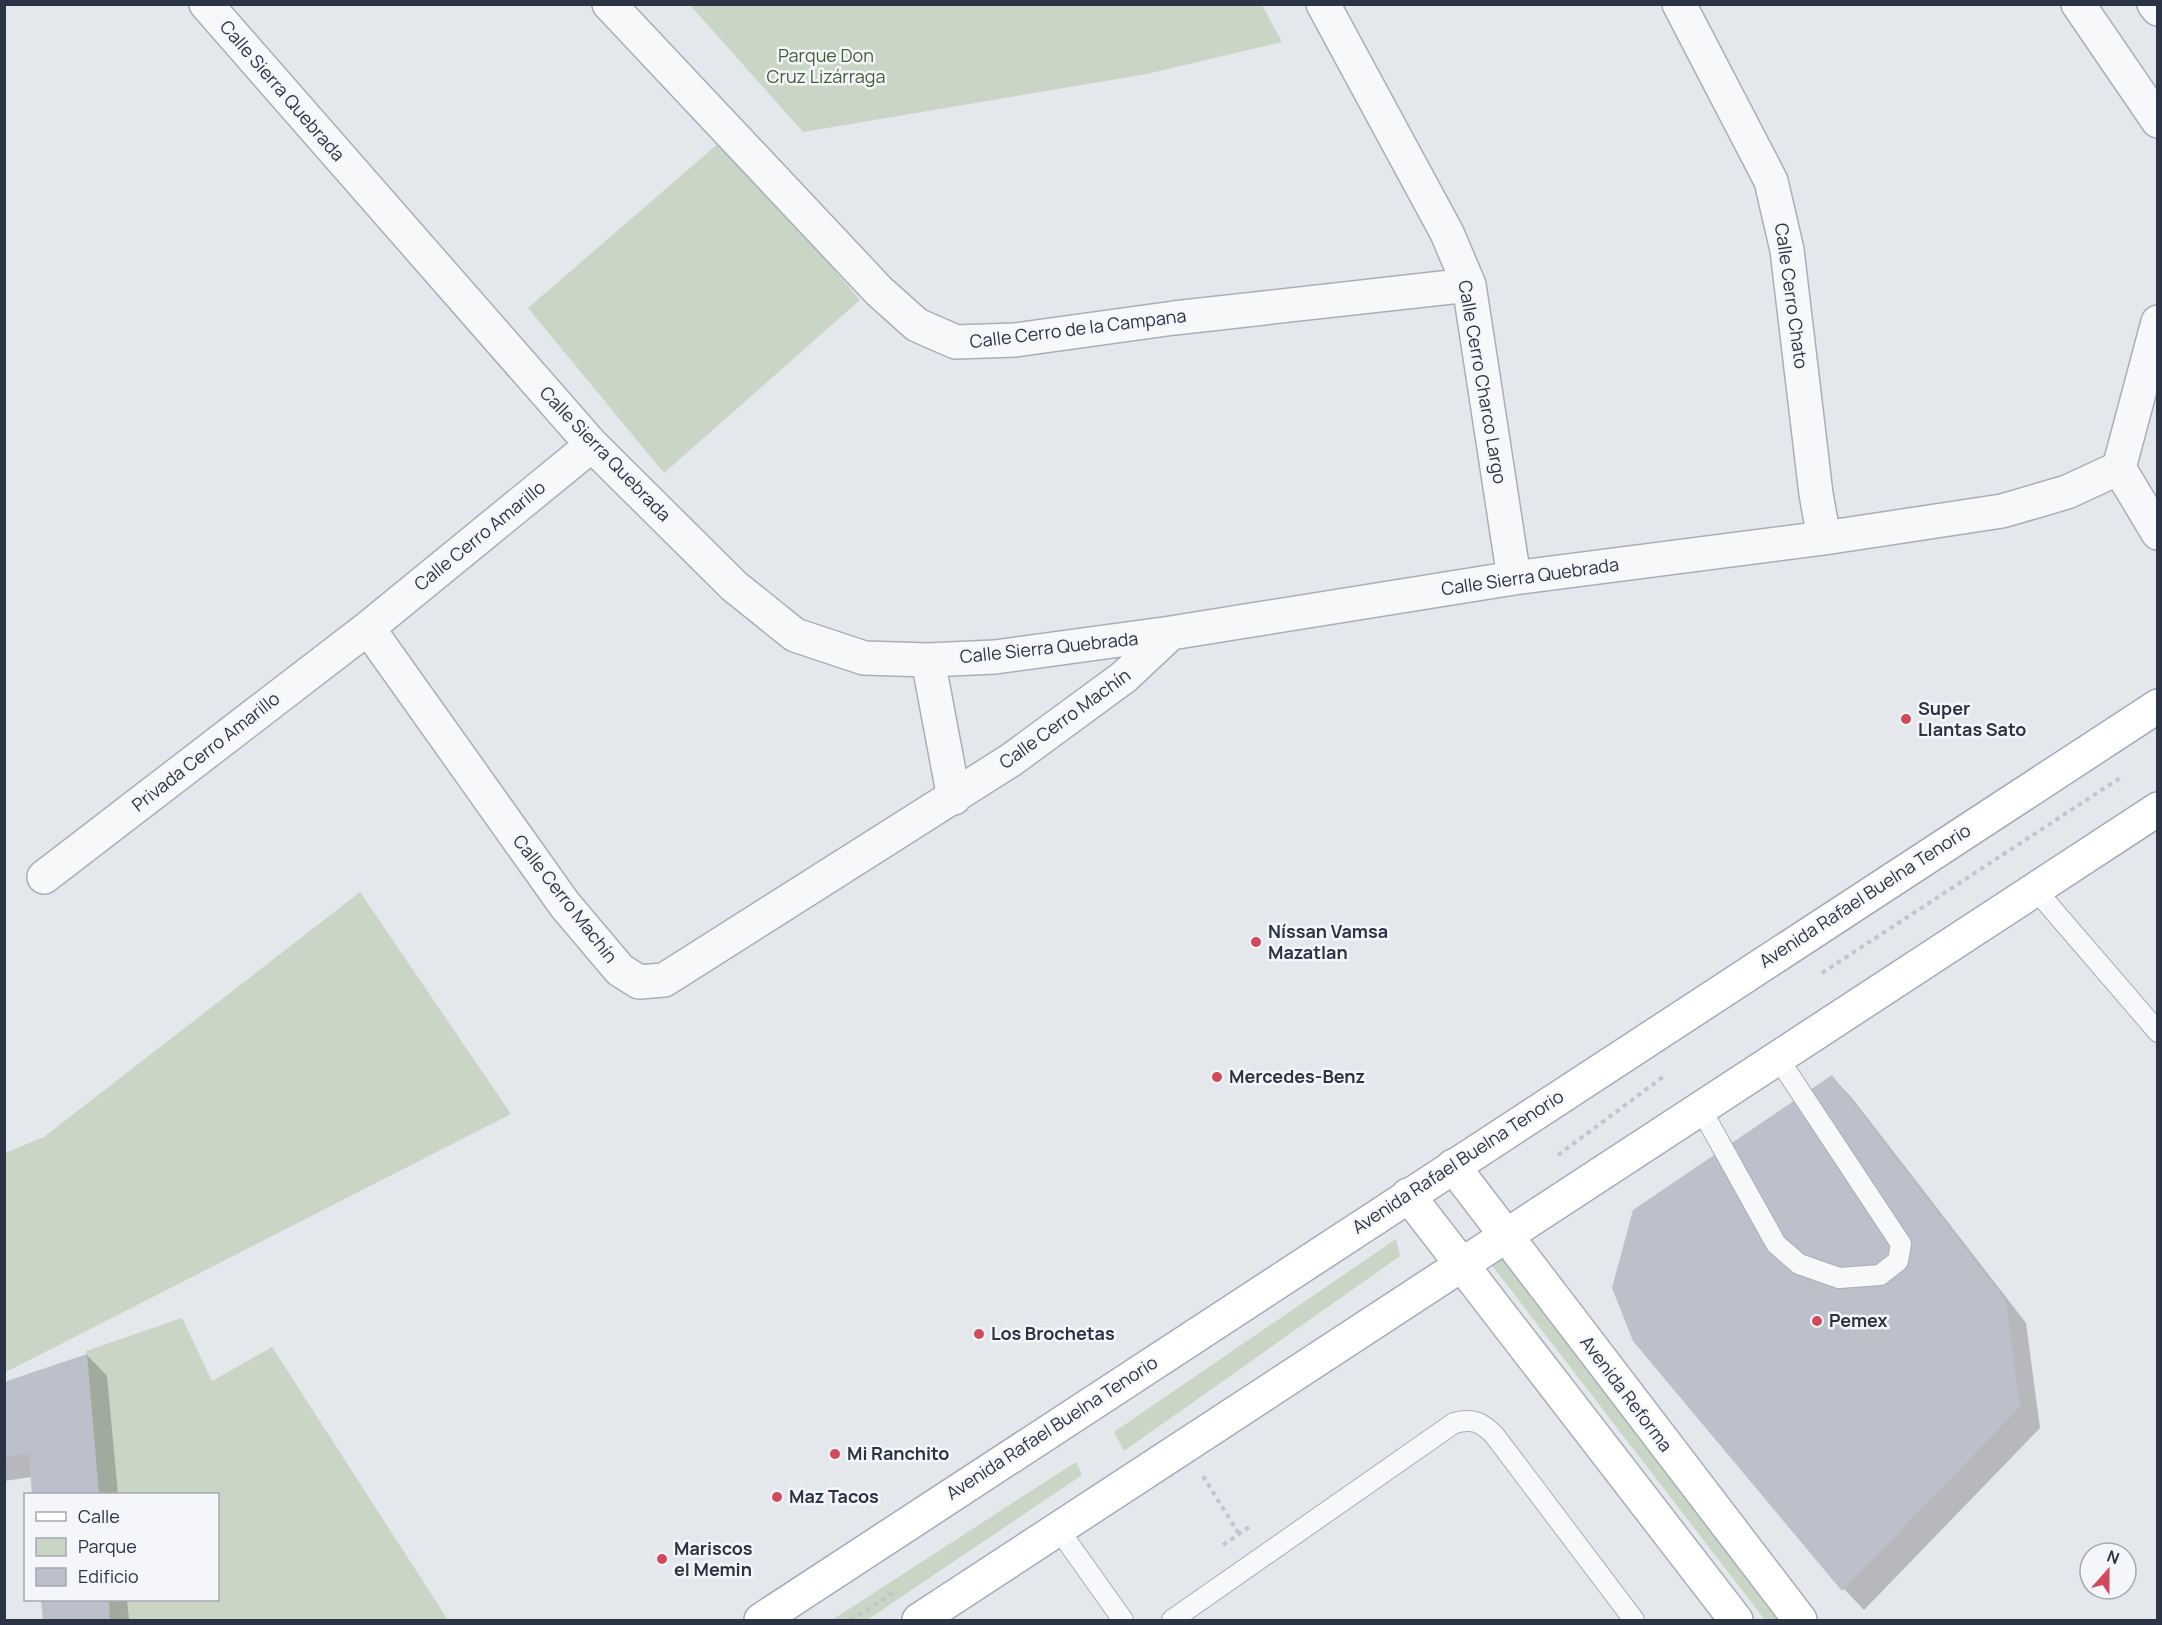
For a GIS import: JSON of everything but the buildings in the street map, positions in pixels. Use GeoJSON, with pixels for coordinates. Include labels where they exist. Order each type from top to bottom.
{"type":"FeatureCollection","features":[{"type":"Feature","properties":{"kind":"main road","name":"Avenida Rafael Buelna Tenorio"},"geometry":{"type":"LineString","coordinates":[[761,1620],[2157,706]]}},
{"type":"Feature","properties":{"kind":"main road"},"geometry":{"type":"LineString","coordinates":[[919,1620],[2157,809]]}},
{"type":"Feature","properties":{"kind":"main road","name":"Avenida Reforma"},"geometry":{"type":"LineString","coordinates":[[1453,1166],[1800,1620]]}},
{"type":"Feature","properties":{"kind":"main road"},"geometry":{"type":"LineString","coordinates":[[1408,1195],[1733,1619]]}},
{"type":"Feature","properties":{"kind":"street","name":"Calle Sierra Quebrada"},"geometry":{"type":"LineString","coordinates":[[206,4],[592,445],[734,586],[795,635],[864,658],[928,660],[995,657],[1171,633],[1514,578],[1824,538],[2002,511],[2067,492],[2119,468]]}},
{"type":"Feature","properties":{"kind":"street","name":"Calle Cerro de la Campana"},"geometry":{"type":"LineString","coordinates":[[609,4],[879,291],[917,325],[956,342],[1016,340],[1174,318],[1469,285]]}},
{"type":"Feature","properties":{"kind":"street","name":"Calle Cerro Charco Largo"},"geometry":{"type":"LineString","coordinates":[[1323,4],[1447,232],[1469,285],[1514,578]]}},
{"type":"Feature","properties":{"kind":"street","name":"Calle Cerro Chato"},"geometry":{"type":"LineString","coordinates":[[1679,4],[1771,181],[1787,249],[1816,494],[1824,538]]}},
{"type":"Feature","properties":{"kind":"street"},"geometry":{"type":"LineString","coordinates":[[2078,4],[2157,121]]}},
{"type":"Feature","properties":{"kind":"street"},"geometry":{"type":"LineString","coordinates":[[2154,4],[2157,9]]}},
{"type":"Feature","properties":{"kind":"street"},"geometry":{"type":"LineString","coordinates":[[2157,322],[2119,468],[2157,533]]}},
{"type":"Feature","properties":{"kind":"street","name":"Calle Cerro Amarillo"},"geometry":{"type":"LineString","coordinates":[[368,628],[592,445]]}},
{"type":"Feature","properties":{"kind":"street","name":"Calle Cerro Machín"},"geometry":{"type":"LineString","coordinates":[[368,628],[566,905],[620,970],[639,981],[664,980],[954,798],[1124,677],[1171,633]]}},
{"type":"Feature","properties":{"kind":"street","name":"Privada Cerro Amarillo"},"geometry":{"type":"LineString","coordinates":[[44,877],[368,628]]}},
{"type":"Feature","properties":{"kind":"street"},"geometry":{"type":"LineString","coordinates":[[928,660],[954,798]]}},
{"type":"Feature","properties":{"kind":"lane"},"geometry":{"type":"LineString","coordinates":[[2035,890],[2157,1032]]}},
{"type":"Feature","properties":{"kind":"lane"},"geometry":{"type":"LineString","coordinates":[[1701,1109],[1776,1244],[1799,1264],[1839,1278],[1880,1275],[1898,1261],[1901,1244],[1778,1058]]}},
{"type":"Feature","properties":{"kind":"lane"},"geometry":{"type":"LineString","coordinates":[[1172,1620],[1454,1423],[1466,1420],[1479,1421],[1495,1436],[1634,1620]]}},
{"type":"Feature","properties":{"kind":"lane"},"geometry":{"type":"LineString","coordinates":[[1059,1530],[1123,1620]]}},
{"type":"Feature","properties":{"kind":"path"},"geometry":{"type":"LineString","coordinates":[[1185,1447],[1239,1534]]}},
{"type":"Feature","properties":{"kind":"green space","name":"Parque Don Cruz Lizárraga"},"geometry":{"type":"Polygon","coordinates":[[[690,5],[1262,5],[1282,42],[1147,74],[803,132],[690,5]]]}},
{"type":"Feature","properties":{"kind":"green space"},"geometry":{"type":"Polygon","coordinates":[[[720,142],[783,210],[860,300],[664,473],[528,308],[720,142]]]}},
{"type":"Feature","properties":{"kind":"green space"},"geometry":{"type":"Polygon","coordinates":[[[360,892],[511,1114],[6,1372],[5,1153],[44,1137],[360,892]]]}},
{"type":"Feature","properties":{"kind":"green space"},"geometry":{"type":"Polygon","coordinates":[[[1396,1239],[1400,1256],[1124,1451],[1114,1432],[1396,1239]]]}},
{"type":"Feature","properties":{"kind":"green space"},"geometry":{"type":"Polygon","coordinates":[[[1504,1255],[1784,1620],[1765,1620],[1491,1264],[1504,1255]]]}},
{"type":"Feature","properties":{"kind":"green space"},"geometry":{"type":"Polygon","coordinates":[[[182,1318],[212,1381],[272,1347],[448,1620],[103,1620],[102,1601],[219,1601],[219,1493],[95,1493],[86,1351],[182,1318]]]}},
{"type":"Feature","properties":{"kind":"green space"},"geometry":{"type":"Polygon","coordinates":[[[1076,1462],[1082,1475],[867,1620],[832,1620],[1076,1462]]]}},
{"type":"Feature","properties":{"kind":"place","name":"Super Llantas Sato"},"geometry":{"type":"Point","coordinates":[1906,719]}},
{"type":"Feature","properties":{"kind":"place","name":"Níssan Vamsa Mazatlan"},"geometry":{"type":"Point","coordinates":[1256,942]}},
{"type":"Feature","properties":{"kind":"place","name":"Mercedes-Benz"},"geometry":{"type":"Point","coordinates":[1217,1077]}},
{"type":"Feature","properties":{"kind":"place","name":"Pemex"},"geometry":{"type":"Point","coordinates":[1817,1321]}},
{"type":"Feature","properties":{"kind":"place","name":"Los Brochetas"},"geometry":{"type":"Point","coordinates":[979,1334]}},
{"type":"Feature","properties":{"kind":"place","name":"Mi Ranchito"},"geometry":{"type":"Point","coordinates":[835,1454]}},
{"type":"Feature","properties":{"kind":"place","name":"Maz Tacos"},"geometry":{"type":"Point","coordinates":[777,1497]}},
{"type":"Feature","properties":{"kind":"place","name":"Mariscos el Memin"},"geometry":{"type":"Point","coordinates":[662,1559]}}]}
